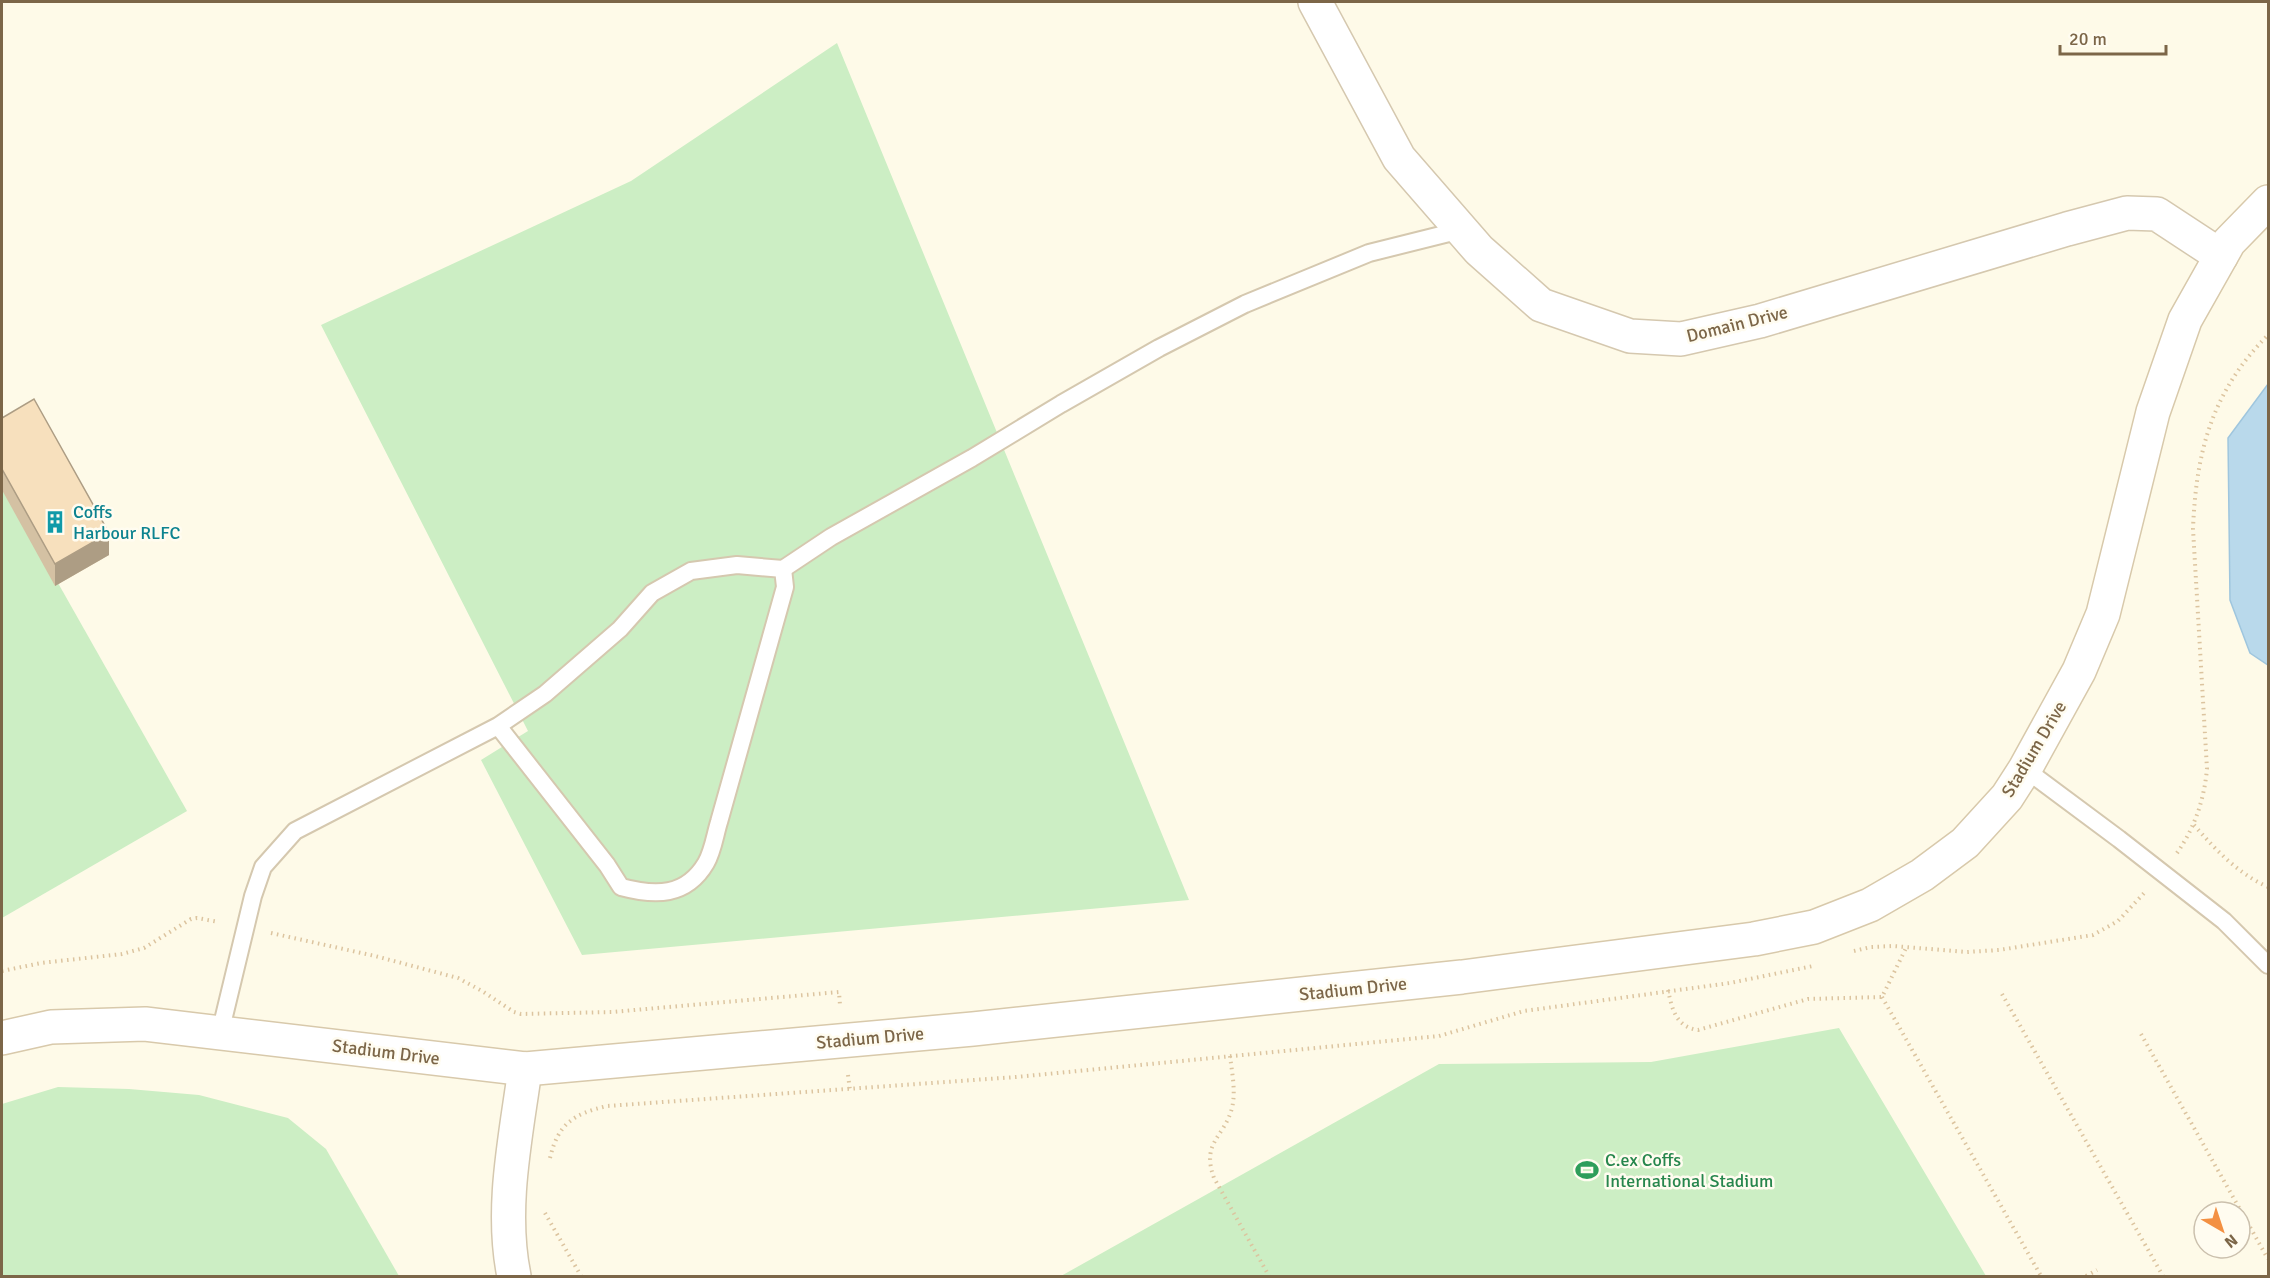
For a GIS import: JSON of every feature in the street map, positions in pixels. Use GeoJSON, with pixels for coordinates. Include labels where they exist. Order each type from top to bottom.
{"type":"FeatureCollection","features":[{"type":"Feature","properties":{"kind":"main road","name":"Domain Drive"},"geometry":{"type":"LineString","coordinates":[[1315,2],[1399,158],[1479,250],[1541,305],[1630,336],[1681,339],[1760,321],[2127,213],[2157,214],[2222,255]]}},
{"type":"Feature","properties":{"kind":"main road","name":"Stadium Drive"},"geometry":{"type":"LineString","coordinates":[[2,1038],[51,1027],[146,1024],[525,1069],[973,1029],[1450,978],[1754,939],[1814,927],[1870,905],[1922,875],[1965,843],[2007,797],[2025,769],[2079,671],[2103,614],[2153,412],[2185,320],[2229,242],[2268,202]]}},
{"type":"Feature","properties":{"kind":"main road"},"geometry":{"type":"LineString","coordinates":[[514,1276],[511,1261],[509,1190],[525,1069]]}},
{"type":"Feature","properties":{"kind":"lane"},"geometry":{"type":"LineString","coordinates":[[220,1033],[253,896],[263,867],[279,846],[295,831],[498,726],[545,694],[584,662],[620,629],[652,593],[691,571],[737,565],[783,569],[831,537],[972,458],[1061,404],[1159,348],[1245,304],[1369,253],[1461,230]]}},
{"type":"Feature","properties":{"kind":"lane"},"geometry":{"type":"LineString","coordinates":[[498,726],[607,865],[621,887],[644,893],[669,892],[692,882],[707,861],[719,822],[785,587],[783,569]]}},
{"type":"Feature","properties":{"kind":"lane"},"geometry":{"type":"LineString","coordinates":[[2025,769],[2224,921],[2268,965]]}},
{"type":"Feature","properties":{"kind":"path"},"geometry":{"type":"LineString","coordinates":[[2178,851],[2194,825],[2205,788],[2207,769],[2194,541],[2194,495],[2199,464],[2214,412],[2223,394],[2245,361],[2268,335]]}},
{"type":"Feature","properties":{"kind":"path"},"geometry":{"type":"LineString","coordinates":[[2194,825],[2228,862],[2248,877],[2268,887]]}},
{"type":"Feature","properties":{"kind":"path"},"geometry":{"type":"LineString","coordinates":[[1846,954],[1871,947],[1978,951],[2058,942],[2093,935],[2106,929],[2134,905]]}},
{"type":"Feature","properties":{"kind":"path"},"geometry":{"type":"LineString","coordinates":[[2,971],[41,963],[122,954],[144,948],[191,919],[209,920]]}},
{"type":"Feature","properties":{"kind":"path"},"geometry":{"type":"LineString","coordinates":[[268,933],[458,978],[521,1014],[612,1012],[839,992]]}},
{"type":"Feature","properties":{"kind":"path"},"geometry":{"type":"LineString","coordinates":[[1882,997],[1906,948]]}},
{"type":"Feature","properties":{"kind":"path"},"geometry":{"type":"LineString","coordinates":[[548,1164],[558,1133],[567,1123],[593,1109],[607,1106],[1016,1077],[1439,1036],[1524,1011],[1730,983],[1817,964]]}},
{"type":"Feature","properties":{"kind":"path"},"geometry":{"type":"LineString","coordinates":[[1668,990],[1671,1006],[1679,1020],[1686,1027],[1698,1030],[1808,999],[1882,997]]}},
{"type":"Feature","properties":{"kind":"path"},"geometry":{"type":"LineString","coordinates":[[2002,994],[2163,1276]]}},
{"type":"Feature","properties":{"kind":"path"},"geometry":{"type":"LineString","coordinates":[[1882,997],[2041,1276]]}},
{"type":"Feature","properties":{"kind":"path"},"geometry":{"type":"LineString","coordinates":[[2141,1034],[2268,1259]]}},
{"type":"Feature","properties":{"kind":"path"},"geometry":{"type":"LineString","coordinates":[[1230,1056],[1234,1095],[1232,1110],[1212,1146],[1209,1158],[1210,1167],[1269,1276]]}},
{"type":"Feature","properties":{"kind":"path"},"geometry":{"type":"LineString","coordinates":[[543,1204],[545,1213],[581,1276]]}},
{"type":"Feature","properties":{"kind":"path"},"geometry":{"type":"LineString","coordinates":[[2086,1276],[2097,1270]]}},
{"type":"Feature","properties":{"kind":"green space"},"geometry":{"type":"Polygon","coordinates":[[[837,43],[1189,900],[582,955],[481,760],[528,731],[321,325],[631,181],[837,43]]]}},
{"type":"Feature","properties":{"kind":"green space"},"geometry":{"type":"Polygon","coordinates":[[[2,484],[187,811],[2,918],[2,484]]]}},
{"type":"Feature","properties":{"kind":"green space","name":"C.ex Coffs International Stadium"},"geometry":{"type":"Polygon","coordinates":[[[1839,1028],[1986,1276],[1061,1276],[1439,1064],[1651,1062],[1839,1028]]]}},
{"type":"Feature","properties":{"kind":"green space"},"geometry":{"type":"Polygon","coordinates":[[[58,1087],[129,1089],[199,1095],[288,1118],[326,1149],[399,1276],[2,1276],[2,1104],[58,1087]]]}},
{"type":"Feature","properties":{"kind":"water"},"geometry":{"type":"Polygon","coordinates":[[[2268,384],[2268,665],[2250,653],[2230,600],[2228,438],[2268,384]]]}},
{"type":"Feature","properties":{"kind":"building","name":"Coffs Harbour RLFC"},"geometry":{"type":"Polygon","coordinates":[[[34,399],[109,533],[55,564],[2,469],[2,418],[34,399]]]}},
{"type":"Feature","properties":{"kind":"place","name":"Coffs Harbour RLFC"},"geometry":{"type":"Point","coordinates":[55,522]}},
{"type":"Feature","properties":{"kind":"place","name":"C.ex Coffs International Stadium"},"geometry":{"type":"Point","coordinates":[1587,1170]}}]}
